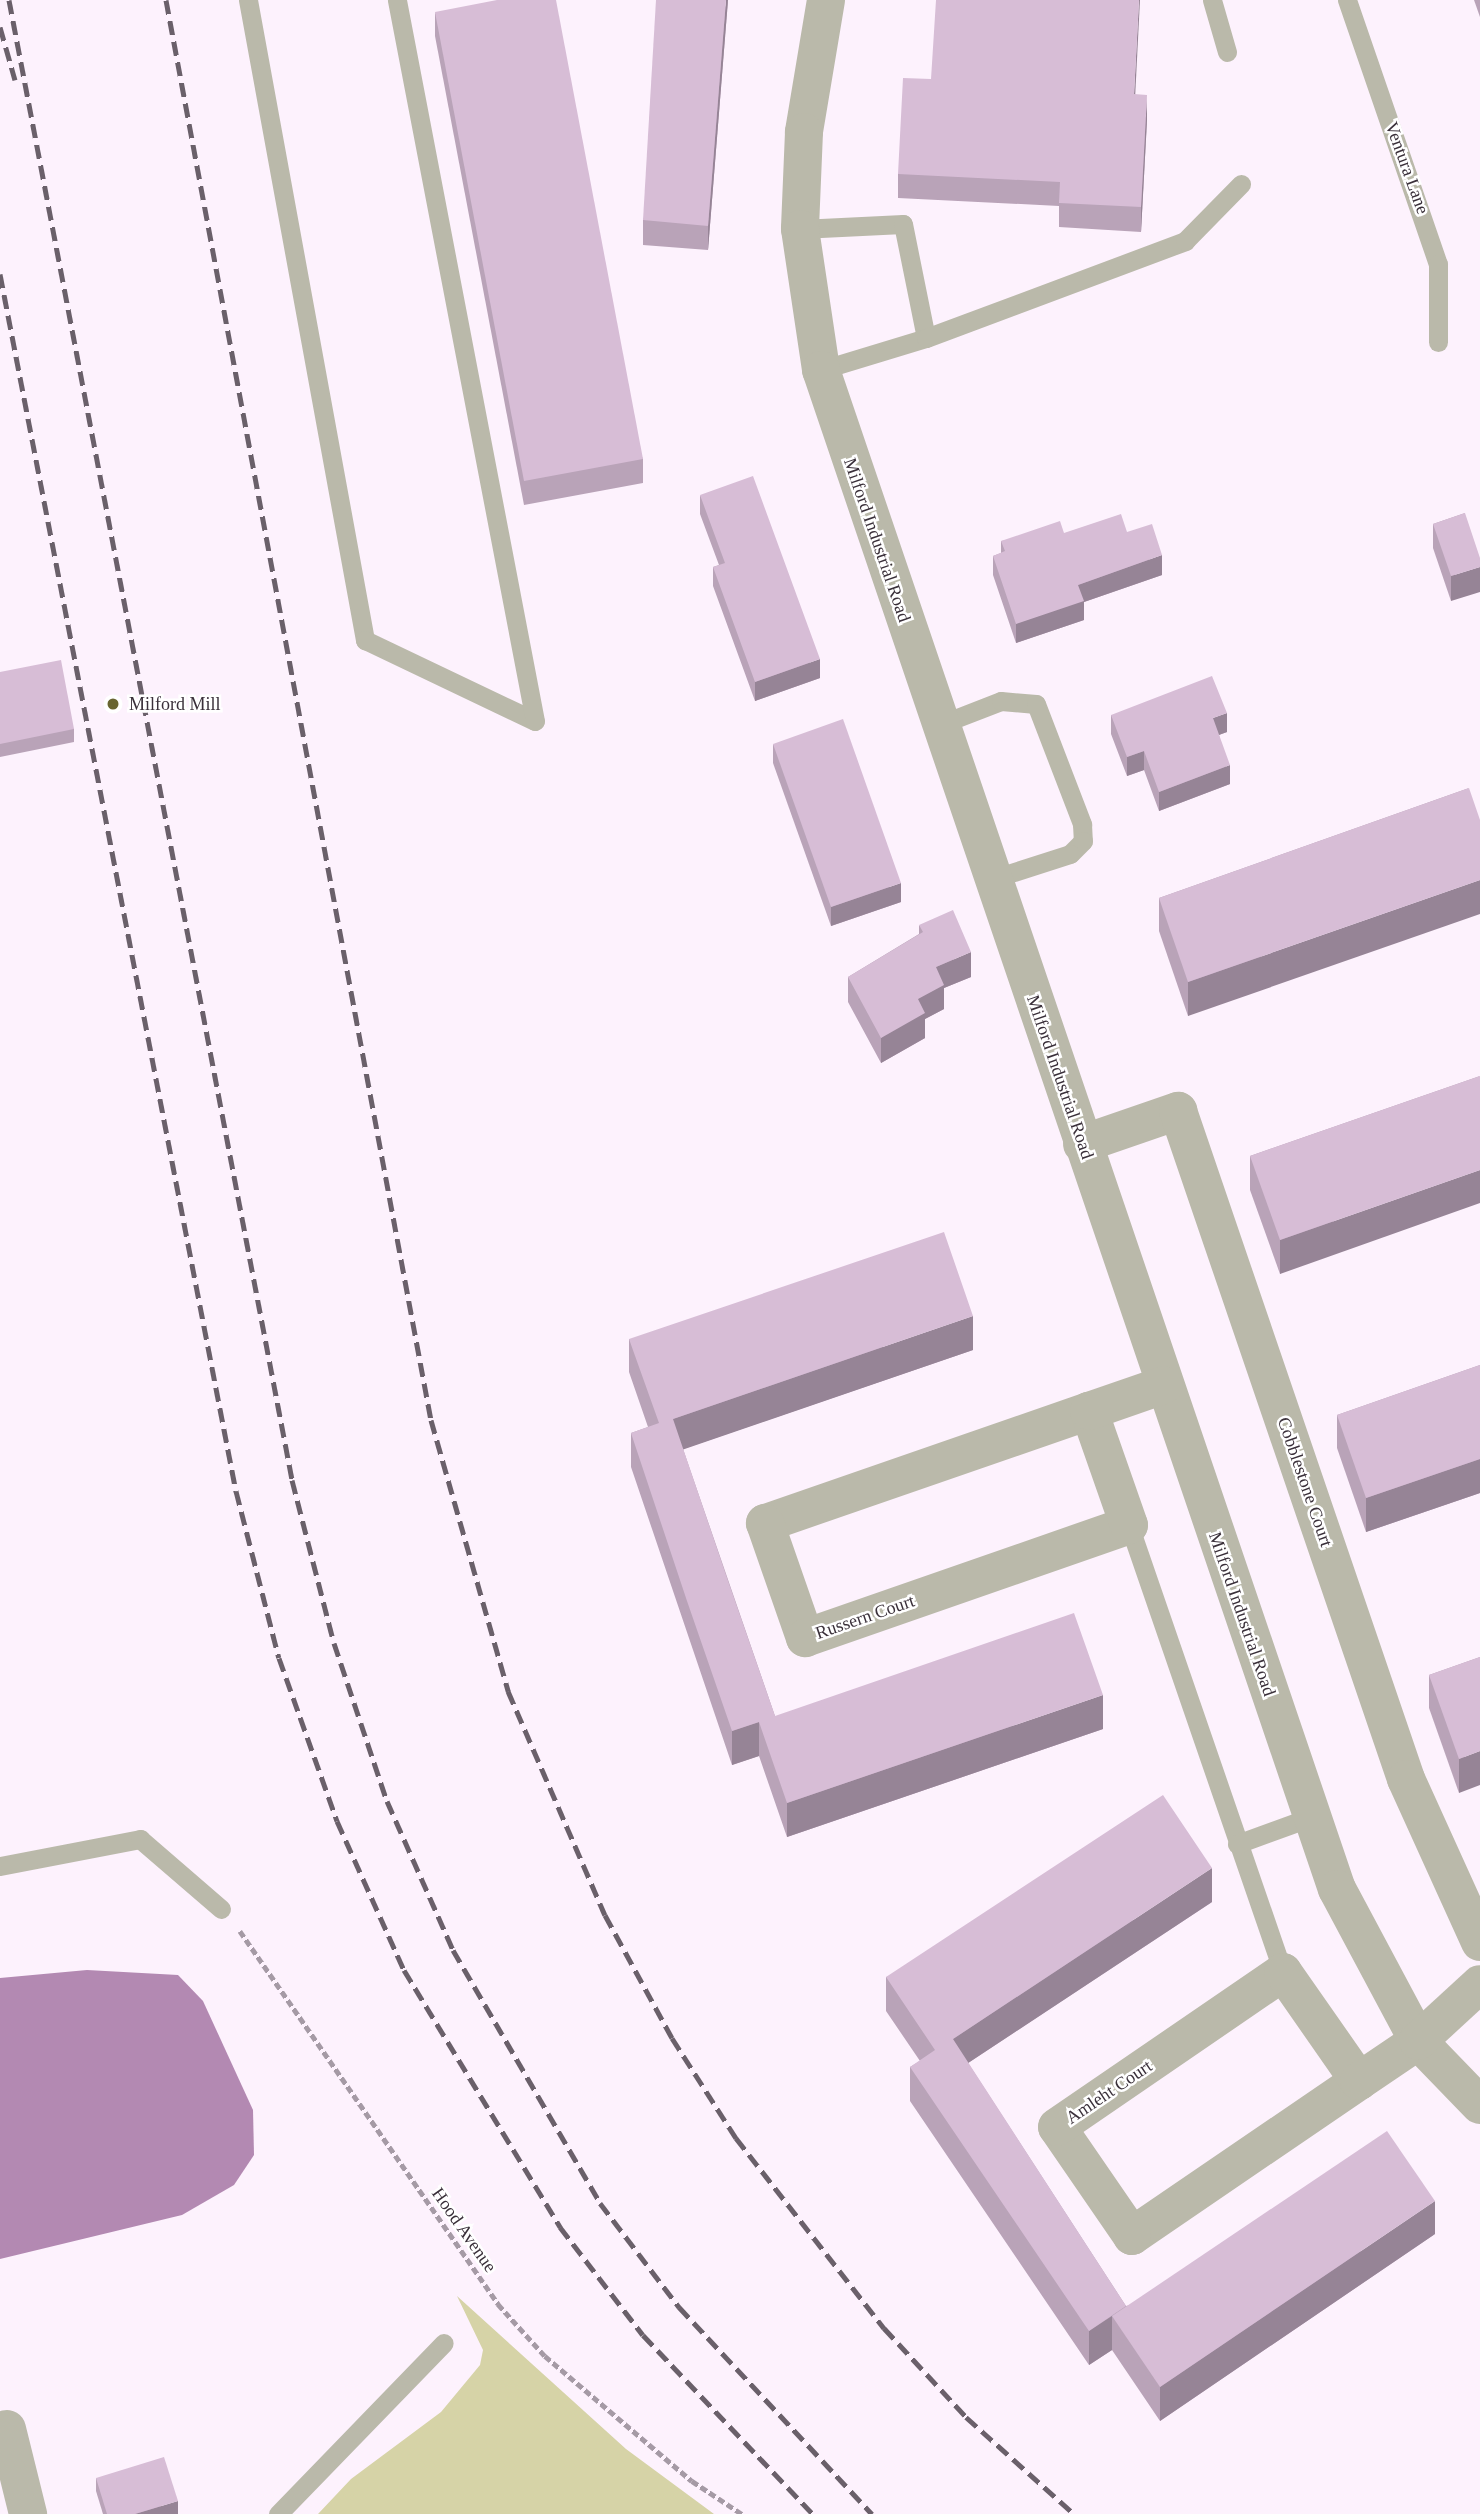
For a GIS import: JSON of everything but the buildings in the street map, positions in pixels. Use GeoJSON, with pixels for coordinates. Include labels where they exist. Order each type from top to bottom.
{"type":"FeatureCollection","features":[{"type":"Feature","properties":{"kind":"street","name":"Milford Industrial Road"},"geometry":{"type":"LineString","coordinates":[[826,0],[804,132],[800,229],[821,370],[939,725],[1337,1889],[1419,2041],[1480,2105]]}},
{"type":"Feature","properties":{"kind":"street","name":"Cobblestone Court"},"geometry":{"type":"LineString","coordinates":[[1082,1144],[1178,1111],[1406,1779],[1480,1941]]}},
{"type":"Feature","properties":{"kind":"street","name":"Russern Court"},"geometry":{"type":"LineString","coordinates":[[1129,1525],[805,1638],[765,1523],[1164,1385]]}},
{"type":"Feature","properties":{"kind":"street"},"geometry":{"type":"LineString","coordinates":[[1089,1411],[1129,1525]]}},
{"type":"Feature","properties":{"kind":"street"},"geometry":{"type":"LineString","coordinates":[[1283,1972],[1359,2081]]}},
{"type":"Feature","properties":{"kind":"street","name":"Amleht Court"},"geometry":{"type":"LineString","coordinates":[[1283,1972],[1057,2127],[1132,2236],[1419,2041]]}},
{"type":"Feature","properties":{"kind":"street"},"geometry":{"type":"LineString","coordinates":[[1419,2041],[1480,1984]]}},
{"type":"Feature","properties":{"kind":"street"},"geometry":{"type":"LineString","coordinates":[[7,2429],[29,2514]]}},
{"type":"Feature","properties":{"kind":"lane"},"geometry":{"type":"LineString","coordinates":[[248,0],[365,640],[534,721],[397,0]]}},
{"type":"Feature","properties":{"kind":"lane"},"geometry":{"type":"LineString","coordinates":[[1212,0],[1227,52]]}},
{"type":"Feature","properties":{"kind":"lane","name":"Ventura Lane"},"geometry":{"type":"LineString","coordinates":[[1347,0],[1438,264],[1438,342]]}},
{"type":"Feature","properties":{"kind":"lane"},"geometry":{"type":"LineString","coordinates":[[821,370],[926,338],[1185,241],[1241,184]]}},
{"type":"Feature","properties":{"kind":"lane"},"geometry":{"type":"LineString","coordinates":[[800,229],[903,224],[926,338]]}},
{"type":"Feature","properties":{"kind":"lane"},"geometry":{"type":"LineString","coordinates":[[939,725],[1001,701],[1036,704],[1082,824],[1083,841],[1070,854],[992,879]]}},
{"type":"Feature","properties":{"kind":"lane"},"geometry":{"type":"LineString","coordinates":[[1129,1525],[1283,1972]]}},
{"type":"Feature","properties":{"kind":"lane"},"geometry":{"type":"LineString","coordinates":[[1237,1844],[1311,1817]]}},
{"type":"Feature","properties":{"kind":"lane"},"geometry":{"type":"LineString","coordinates":[[0,1866],[140,1839],[221,1909]]}},
{"type":"Feature","properties":{"kind":"lane"},"geometry":{"type":"LineString","coordinates":[[278,2514],[444,2343]]}},
{"type":"Feature","properties":{"kind":"path","name":"Hood Avenue"},"geometry":{"type":"LineString","coordinates":[[221,1909],[265,1962],[498,2304],[556,2365],[692,2481],[742,2514]]}},
{"type":"Feature","properties":{"kind":"shaded area"},"geometry":{"type":"Polygon","coordinates":[[[87,1970],[178,1975],[203,2001],[253,2110],[254,2155],[234,2185],[182,2215],[0,2259],[0,1978],[87,1970]]]}},
{"type":"Feature","properties":{"kind":"shaded area"},"geometry":{"type":"Polygon","coordinates":[[[457,2296],[626,2449],[714,2514],[318,2514],[351,2479],[441,2412],[480,2365],[483,2350],[457,2296]]]}},
{"type":"Feature","properties":{"kind":"railway"},"geometry":{"type":"LineString","coordinates":[[9,0],[292,1480],[334,1643],[387,1801],[453,1950],[600,2203],[679,2307],[872,2514]]}},
{"type":"Feature","properties":{"kind":"railway"},"geometry":{"type":"LineString","coordinates":[[166,0],[431,1420],[508,1691],[605,1915],[672,2038],[736,2138],[884,2328],[966,2417],[1074,2514]]}},
{"type":"Feature","properties":{"kind":"railway"},"geometry":{"type":"LineString","coordinates":[[0,27],[15,80]]}},
{"type":"Feature","properties":{"kind":"railway"},"geometry":{"type":"LineString","coordinates":[[0,274],[236,1491],[279,1658],[337,1821],[404,1970],[560,2227],[643,2335],[813,2514]]}},
{"type":"Feature","properties":{"kind":"place","name":"Milford Mill"},"geometry":{"type":"Point","coordinates":[113,704]}}]}
